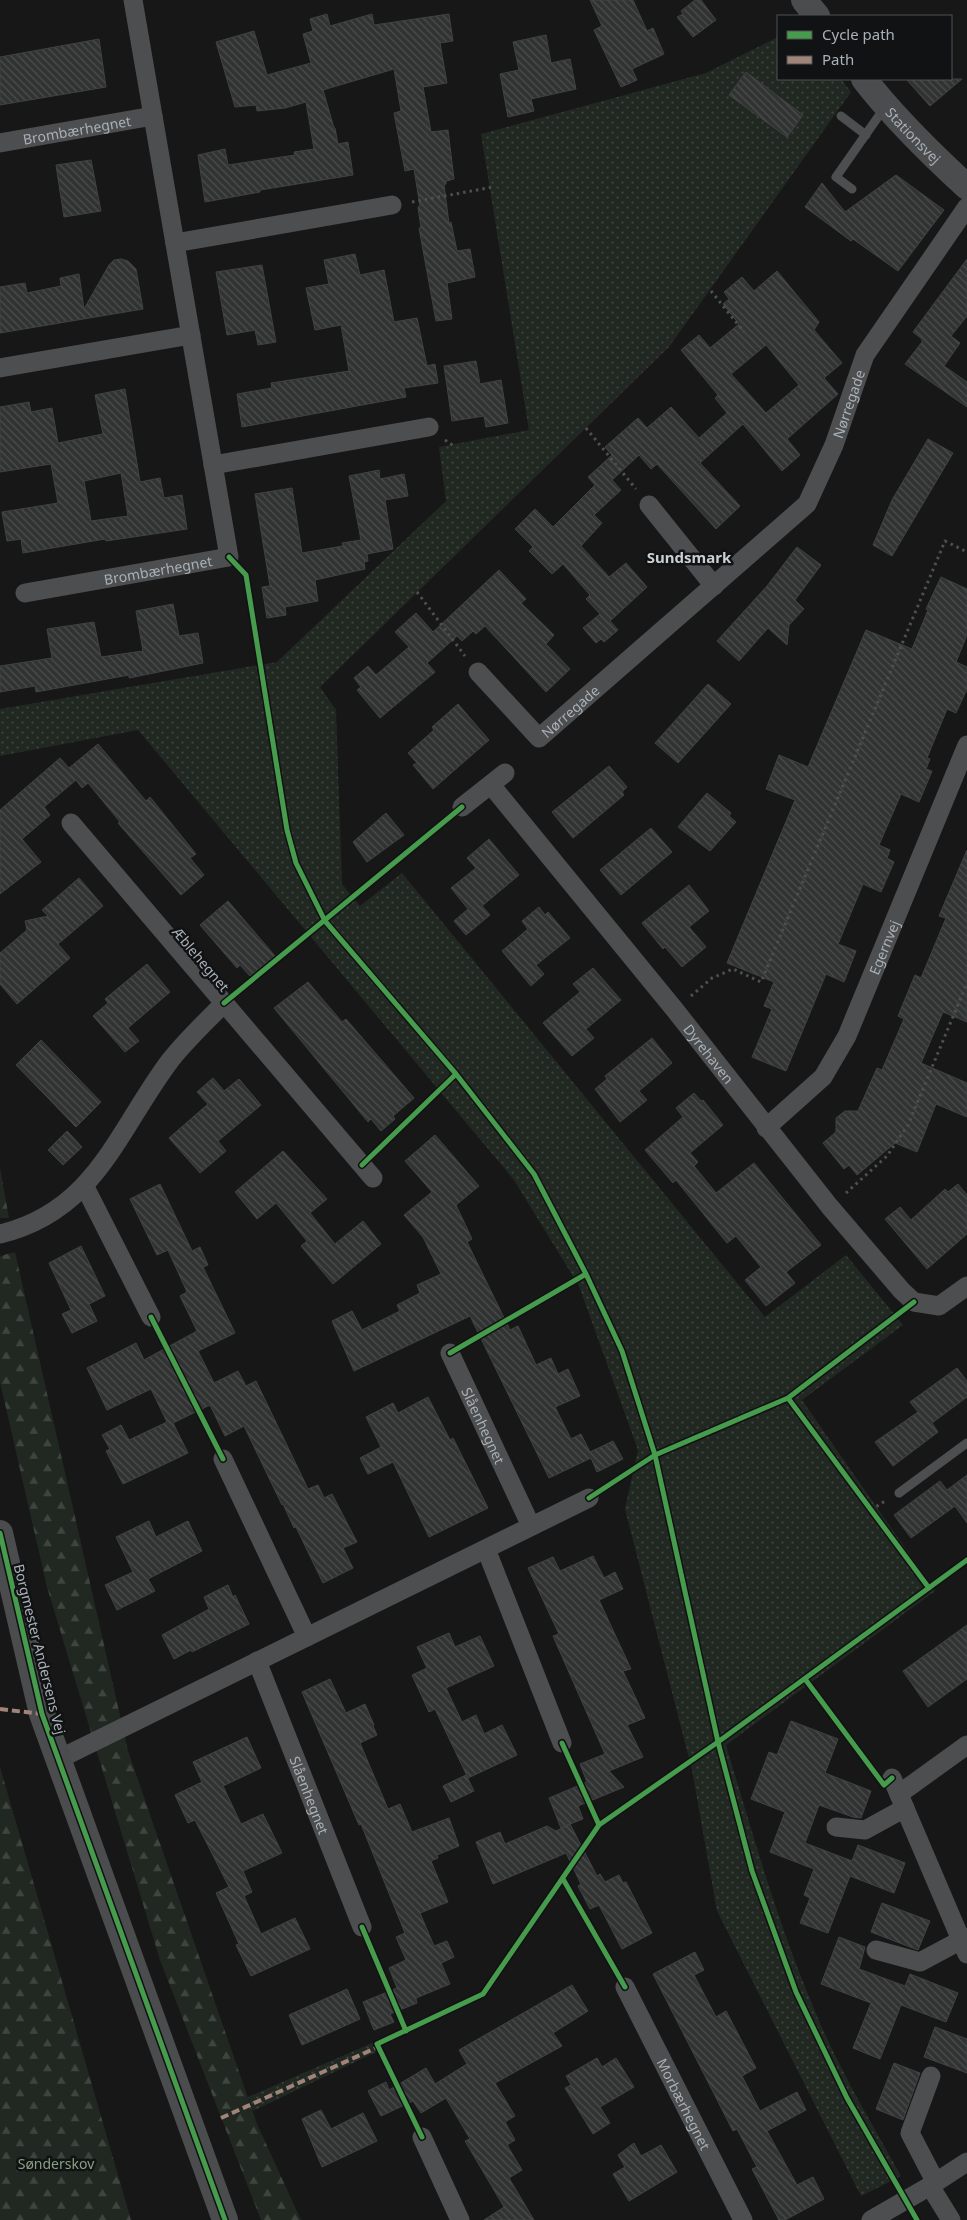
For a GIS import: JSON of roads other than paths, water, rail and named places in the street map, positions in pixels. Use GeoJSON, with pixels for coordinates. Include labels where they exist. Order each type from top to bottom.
{"type":"FeatureCollection","features":[{"type":"Feature","properties":{"kind":"street","name":"Brombærhegnet"},"geometry":{"type":"LineString","coordinates":[[25,592],[229,557],[133,0]]}},
{"type":"Feature","properties":{"kind":"street"},"geometry":{"type":"LineString","coordinates":[[804,0],[816,15]]}},
{"type":"Feature","properties":{"kind":"street","name":"Stationsvej"},"geometry":{"type":"LineString","coordinates":[[865,80],[886,107],[928,152],[967,187]]}},
{"type":"Feature","properties":{"kind":"street","name":"Brombærhegnet"},"geometry":{"type":"LineString","coordinates":[[0,143],[153,116]]}},
{"type":"Feature","properties":{"kind":"street"},"geometry":{"type":"LineString","coordinates":[[175,243],[392,206]]}},
{"type":"Feature","properties":{"kind":"street","name":"Nørregade"},"geometry":{"type":"LineString","coordinates":[[478,672],[539,738],[807,504],[834,445],[865,355],[967,207]]}},
{"type":"Feature","properties":{"kind":"street"},"geometry":{"type":"LineString","coordinates":[[0,368],[191,335]]}},
{"type":"Feature","properties":{"kind":"street"},"geometry":{"type":"LineString","coordinates":[[214,465],[429,427]]}},
{"type":"Feature","properties":{"kind":"street"},"geometry":{"type":"LineString","coordinates":[[650,505],[714,586]]}},
{"type":"Feature","properties":{"kind":"street","name":"Egernvej"},"geometry":{"type":"LineString","coordinates":[[766,1128],[823,1077],[847,1036],[967,745]]}},
{"type":"Feature","properties":{"kind":"street","name":"Dyrehaven"},"geometry":{"type":"LineString","coordinates":[[462,807],[498,779],[766,1128],[902,1291],[914,1302],[939,1306],[967,1286]]}},
{"type":"Feature","properties":{"kind":"street","name":"Æblehegnet"},"geometry":{"type":"LineString","coordinates":[[71,823],[373,1178]]}},
{"type":"Feature","properties":{"kind":"street","name":"Æblehegnet"},"geometry":{"type":"LineString","coordinates":[[0,1234],[38,1221],[62,1206],[85,1187],[104,1164],[142,1101],[170,1060],[224,1003]]}},
{"type":"Feature","properties":{"kind":"street"},"geometry":{"type":"LineString","coordinates":[[85,1187],[151,1317]]}},
{"type":"Feature","properties":{"kind":"street","name":"Slåenhegnet"},"geometry":{"type":"LineString","coordinates":[[450,1353],[531,1526]]}},
{"type":"Feature","properties":{"kind":"street"},"geometry":{"type":"LineString","coordinates":[[223,1459],[307,1637]]}},
{"type":"Feature","properties":{"kind":"street"},"geometry":{"type":"LineString","coordinates":[[57,1760],[589,1498]]}},
{"type":"Feature","properties":{"kind":"street","name":"Borgmester Andersens Vej"},"geometry":{"type":"LineString","coordinates":[[0,1533],[42,1714],[57,1760],[225,2220]]}},
{"type":"Feature","properties":{"kind":"street"},"geometry":{"type":"LineString","coordinates":[[486,1548],[562,1743]]}},
{"type":"Feature","properties":{"kind":"street","name":"Slåenhegnet"},"geometry":{"type":"LineString","coordinates":[[258,1661],[362,1927]]}},
{"type":"Feature","properties":{"kind":"street"},"geometry":{"type":"LineString","coordinates":[[836,1827],[864,1830],[898,1794],[967,1744]]}},
{"type":"Feature","properties":{"kind":"street"},"geometry":{"type":"LineString","coordinates":[[876,1950],[920,1962],[965,1944],[898,1794]]}},
{"type":"Feature","properties":{"kind":"street","name":"Morbærhegnet"},"geometry":{"type":"LineString","coordinates":[[625,1987],[743,2220]]}},
{"type":"Feature","properties":{"kind":"street"},"geometry":{"type":"LineString","coordinates":[[931,2076],[910,2133],[951,2220]]}},
{"type":"Feature","properties":{"kind":"street"},"geometry":{"type":"LineString","coordinates":[[422,2137],[460,2220]]}},
{"type":"Feature","properties":{"kind":"street"},"geometry":{"type":"LineString","coordinates":[[870,2220],[967,2162]]}},
{"type":"Feature","properties":{"kind":"lane"},"geometry":{"type":"LineString","coordinates":[[852,189],[836,177],[886,107]]}},
{"type":"Feature","properties":{"kind":"lane"},"geometry":{"type":"LineString","coordinates":[[841,116],[866,135]]}},
{"type":"Feature","properties":{"kind":"lane"},"geometry":{"type":"LineString","coordinates":[[899,1492],[967,1443]]}},
{"type":"Feature","properties":{"kind":"district","name":"Sundsmark"},"geometry":{"type":"Point","coordinates":[689,557]}},
{"type":"Feature","properties":{"kind":"park label","name":"Sønderskov"},"geometry":{"type":"Point","coordinates":[56,2163]}}]}
